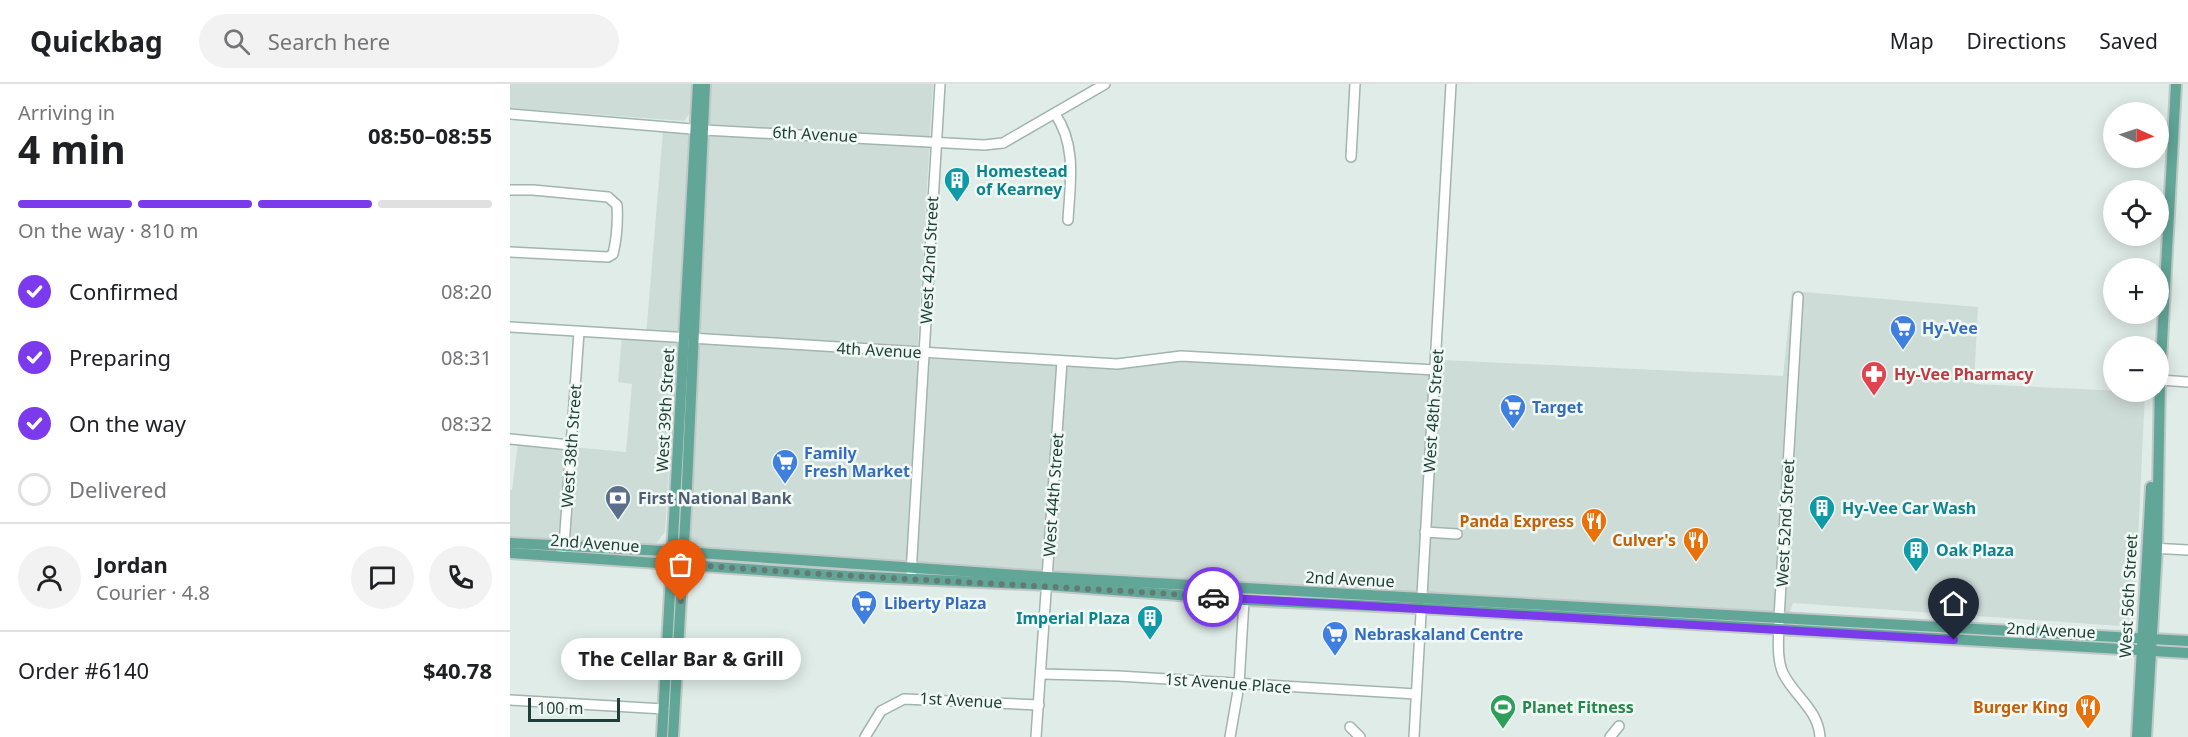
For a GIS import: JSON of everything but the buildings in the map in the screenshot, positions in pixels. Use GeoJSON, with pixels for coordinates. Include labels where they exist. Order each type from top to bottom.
{"type":"FeatureCollection","features":[{"type":"Feature","properties":{"kind":"main road","name":"West 39th Street"},"geometry":{"type":"LineString","coordinates":[[673,737],[678,551],[699,129],[698,84]]}},
{"type":"Feature","properties":{"kind":"main road","name":"West 39th Street"},"geometry":{"type":"LineString","coordinates":[[699,129],[705,84]]}},
{"type":"Feature","properties":{"kind":"main road","name":"West 56th Street"},"geometry":{"type":"LineString","coordinates":[[2162,336],[2176,84]]}},
{"type":"Feature","properties":{"kind":"main road","name":"West 56th Street"},"geometry":{"type":"LineString","coordinates":[[2146,737],[2157,548],[2159,402]]}},
{"type":"Feature","properties":{"kind":"main road","name":"West 56th Street"},"geometry":{"type":"LineString","coordinates":[[2137,737],[2145,549],[2151,482],[2157,457]]}},
{"type":"Feature","properties":{"kind":"main road","name":"2nd Avenue"},"geometry":{"type":"LineString","coordinates":[[510,543],[678,551],[911,574]]}},
{"type":"Feature","properties":{"kind":"main road","name":"2nd Avenue"},"geometry":{"type":"LineString","coordinates":[[510,553],[678,564],[1047,581],[1779,624],[2188,653]]}},
{"type":"Feature","properties":{"kind":"main road","name":"West 39th Street"},"geometry":{"type":"LineString","coordinates":[[662,737],[678,564]]}},
{"type":"Feature","properties":{"kind":"main road","name":"2nd Avenue"},"geometry":{"type":"LineString","coordinates":[[1047,581],[1244,600],[1421,603]]}},
{"type":"Feature","properties":{"kind":"main road","name":"2nd Avenue"},"geometry":{"type":"LineString","coordinates":[[1779,624],[2188,641]]}},
{"type":"Feature","properties":{"kind":"street","name":"West 42nd Street"},"geometry":{"type":"LineString","coordinates":[[911,574],[940,84]]}},
{"type":"Feature","properties":{"kind":"street","name":"6th Avenue"},"geometry":{"type":"LineString","coordinates":[[510,114],[699,129],[984,145],[1003,143],[1105,84]]}},
{"type":"Feature","properties":{"kind":"street"},"geometry":{"type":"LineString","coordinates":[[1351,157],[1355,84]]}},
{"type":"Feature","properties":{"kind":"street","name":"West 48th Street"},"geometry":{"type":"LineString","coordinates":[[1414,737],[1451,84]]}},
{"type":"Feature","properties":{"kind":"street"},"geometry":{"type":"LineString","coordinates":[[1055,114],[1065,134],[1071,160],[1068,220]]}},
{"type":"Feature","properties":{"kind":"street"},"geometry":{"type":"LineString","coordinates":[[510,190],[608,197],[617,205],[618,219],[613,254],[608,257],[510,252]]}},
{"type":"Feature","properties":{"kind":"street","name":"West 52nd Street"},"geometry":{"type":"LineString","coordinates":[[1798,297],[1779,624],[1782,670],[1815,718],[1820,737]]}},
{"type":"Feature","properties":{"kind":"street","name":"4th Avenue"},"geometry":{"type":"LineString","coordinates":[[510,327],[1117,364],[1180,356],[1436,370]]}},
{"type":"Feature","properties":{"kind":"street","name":"West 38th Street"},"geometry":{"type":"LineString","coordinates":[[564,546],[579,332]]}},
{"type":"Feature","properties":{"kind":"street","name":"West 44th Street"},"geometry":{"type":"LineString","coordinates":[[1036,737],[1062,361]]}},
{"type":"Feature","properties":{"kind":"street"},"geometry":{"type":"LineString","coordinates":[[2169,381],[2188,382]]}},
{"type":"Feature","properties":{"kind":"street"},"geometry":{"type":"LineString","coordinates":[[510,439],[570,445]]}},
{"type":"Feature","properties":{"kind":"street"},"geometry":{"type":"LineString","coordinates":[[1425,532],[1458,534]]}},
{"type":"Feature","properties":{"kind":"street"},"geometry":{"type":"LineString","coordinates":[[553,555],[564,546]]}},
{"type":"Feature","properties":{"kind":"street"},"geometry":{"type":"LineString","coordinates":[[2145,549],[2188,550]]}},
{"type":"Feature","properties":{"kind":"street"},"geometry":{"type":"LineString","coordinates":[[1230,737],[1239,685],[1244,600]]}},
{"type":"Feature","properties":{"kind":"street","name":"1st Avenue Place"},"geometry":{"type":"LineString","coordinates":[[1041,674],[1165,678],[1239,685],[1416,694]]}},
{"type":"Feature","properties":{"kind":"street","name":"1st Avenue"},"geometry":{"type":"LineString","coordinates":[[865,737],[880,711],[904,699],[1039,705]]}},
{"type":"Feature","properties":{"kind":"street"},"geometry":{"type":"LineString","coordinates":[[510,700],[664,709]]}},
{"type":"Feature","properties":{"kind":"street"},"geometry":{"type":"LineString","coordinates":[[1610,737],[1619,726]]}},
{"type":"Feature","properties":{"kind":"street"},"geometry":{"type":"LineString","coordinates":[[1350,727],[1360,737]]}},
{"type":"Feature","properties":{"kind":"shaded area"},"geometry":{"type":"Polygon","coordinates":[[[510,84],[693,84],[691,112],[684,121],[510,108],[510,84]]]}},
{"type":"Feature","properties":{"kind":"shaded area"},"geometry":{"type":"Polygon","coordinates":[[[710,84],[933,84],[917,358],[1117,369],[1170,361],[1443,374],[1442,360],[1783,376],[1792,291],[1978,307],[1974,384],[2103,390],[2103,402],[2145,402],[2134,627],[1793,603],[1789,614],[684,552],[710,84]]]}},
{"type":"Feature","properties":{"kind":"shaded area"},"geometry":{"type":"Polygon","coordinates":[[[663,131],[686,131],[690,135],[665,532],[655,545],[510,536],[510,490],[512,490],[518,442],[626,452],[632,384],[618,382],[622,335],[646,336],[663,131]]]}},
{"type":"Feature","properties":{"kind":"way so far"},"geometry":{"type":"LineString","coordinates":[[681,601],[683,564],[910,580],[1047,585],[1213,597]]}},
{"type":"Feature","properties":{"kind":"place","name":"Homestead of Kearney"},"geometry":{"type":"Point","coordinates":[957,203]}},
{"type":"Feature","properties":{"kind":"place","name":"Hy-Vee"},"geometry":{"type":"Point","coordinates":[1903,351]}},
{"type":"Feature","properties":{"kind":"place","name":"Hy-Vee Pharmacy"},"geometry":{"type":"Point","coordinates":[1874,397]}},
{"type":"Feature","properties":{"kind":"place","name":"Target"},"geometry":{"type":"Point","coordinates":[1513,430]}},
{"type":"Feature","properties":{"kind":"place","name":"Family Fresh Market"},"geometry":{"type":"Point","coordinates":[785,485]}},
{"type":"Feature","properties":{"kind":"place","name":"First National Bank"},"geometry":{"type":"Point","coordinates":[618,521]}},
{"type":"Feature","properties":{"kind":"place","name":"Hy-Vee Car Wash"},"geometry":{"type":"Point","coordinates":[1822,531]}},
{"type":"Feature","properties":{"kind":"place","name":"Panda Express"},"geometry":{"type":"Point","coordinates":[1594,544]}},
{"type":"Feature","properties":{"kind":"place","name":"Culver's"},"geometry":{"type":"Point","coordinates":[1696,563]}},
{"type":"Feature","properties":{"kind":"place","name":"Oak Plaza"},"geometry":{"type":"Point","coordinates":[1916,573]}},
{"type":"Feature","properties":{"kind":"place","name":"The Cellar Bar & Grill"},"geometry":{"type":"Point","coordinates":[681,601]}},
{"type":"Feature","properties":{"kind":"place","name":"Liberty Plaza"},"geometry":{"type":"Point","coordinates":[864,626]}},
{"type":"Feature","properties":{"kind":"place","name":"Imperial Plaza"},"geometry":{"type":"Point","coordinates":[1150,641]}},
{"type":"Feature","properties":{"kind":"place","name":"Nebraskaland Centre"},"geometry":{"type":"Point","coordinates":[1335,657]}},
{"type":"Feature","properties":{"kind":"place","name":"Planet Fitness"},"geometry":{"type":"Point","coordinates":[1503,730]}},
{"type":"Feature","properties":{"kind":"place","name":"Burger King"},"geometry":{"type":"Point","coordinates":[2088,730]}},
{"type":"Feature","properties":{"kind":"route"},"geometry":{"type":"LineString","coordinates":[[1213,597],[1954,640]]}}]}
